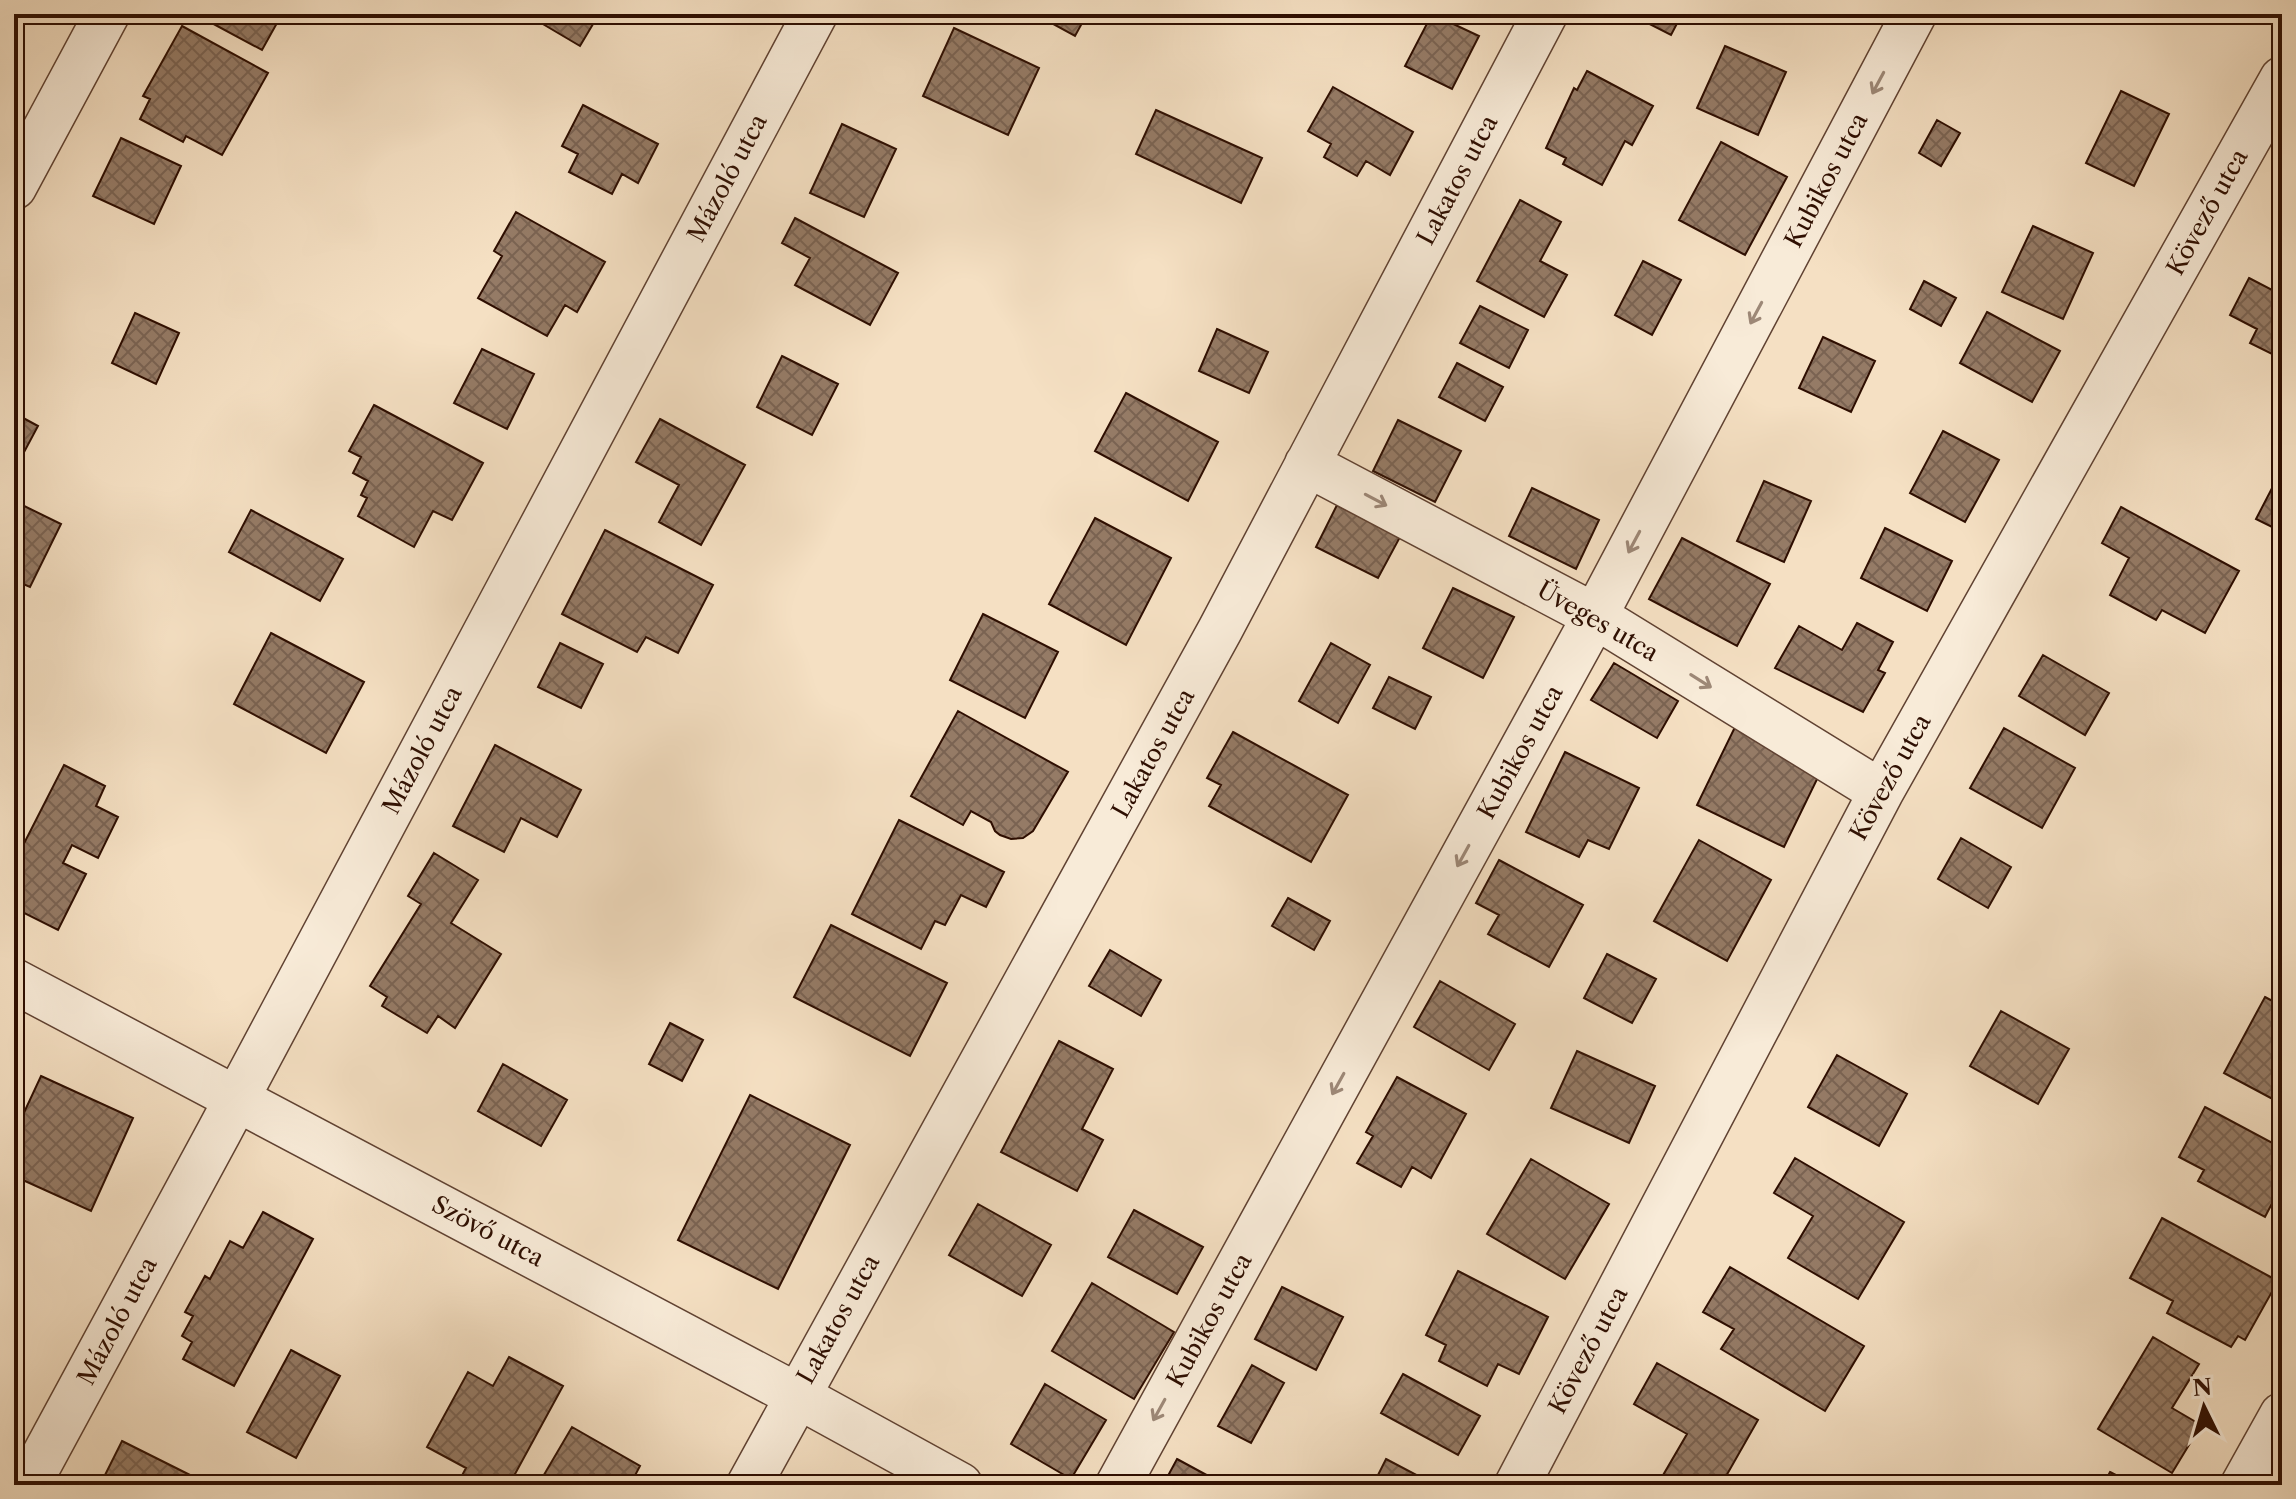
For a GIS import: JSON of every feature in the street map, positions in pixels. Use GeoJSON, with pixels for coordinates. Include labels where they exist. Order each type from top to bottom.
{"type":"FeatureCollection","features":[{"type":"Feature","properties":{"kind":"street"},"geometry":{"type":"LineString","coordinates":[[14,187],[107,14]]}},
{"type":"Feature","properties":{"kind":"street","name":"Mázoló utca"},"geometry":{"type":"LineString","coordinates":[[28,1485],[815,14]]}},
{"type":"Feature","properties":{"kind":"street","name":"Lakatos utca"},"geometry":{"type":"LineString","coordinates":[[749,1485],[1220,630],[1545,14]]}},
{"type":"Feature","properties":{"kind":"street","name":"Kubikos utca"},"geometry":{"type":"LineString","coordinates":[[1118,1485],[1595,616],[1914,14]]}},
{"type":"Feature","properties":{"kind":"street","name":"Kövező utca"},"geometry":{"type":"LineString","coordinates":[[1517,1485],[1881,792],[2282,79]]}},
{"type":"Feature","properties":{"kind":"street","name":"Üveges utca"},"geometry":{"type":"LineString","coordinates":[[1307,464],[1595,616],[1881,792]]}},
{"type":"Feature","properties":{"kind":"street","name":"Szövő utca"},"geometry":{"type":"LineString","coordinates":[[14,981],[960,1485]]}},
{"type":"Feature","properties":{"kind":"street"},"geometry":{"type":"LineString","coordinates":[[2243,1485],[2282,1415]]}},
{"type":"Feature","properties":{"kind":"building"},"geometry":{"type":"Polygon","coordinates":[[[195,14],[282,14],[262,50],[195,14]]]}},
{"type":"Feature","properties":{"kind":"building"},"geometry":{"type":"Polygon","coordinates":[[[526,14],[599,14],[580,46],[526,14]]]}},
{"type":"Feature","properties":{"kind":"building"},"geometry":{"type":"Polygon","coordinates":[[[1035,14],[1087,14],[1075,36],[1035,14]]]}},
{"type":"Feature","properties":{"kind":"building"},"geometry":{"type":"Polygon","coordinates":[[[1432,14],[1479,36],[1452,89],[1405,66],[1432,14]]]}},
{"type":"Feature","properties":{"kind":"building"},"geometry":{"type":"Polygon","coordinates":[[[1630,14],[1682,14],[1671,35],[1630,14]]]}},
{"type":"Feature","properties":{"kind":"building"},"geometry":{"type":"Polygon","coordinates":[[[182,26],[268,73],[222,155],[186,136],[183,142],[140,119],[150,99],[143,96],[182,26]]]}},
{"type":"Feature","properties":{"kind":"building"},"geometry":{"type":"Polygon","coordinates":[[[954,28],[1039,68],[1008,135],[923,96],[954,28]]]}},
{"type":"Feature","properties":{"kind":"building"},"geometry":{"type":"Polygon","coordinates":[[[1725,46],[1786,72],[1758,135],[1697,108],[1725,46]]]}},
{"type":"Feature","properties":{"kind":"building"},"geometry":{"type":"Polygon","coordinates":[[[1587,71],[1653,106],[1632,145],[1625,141],[1602,185],[1563,164],[1566,158],[1546,148],[1574,88],[1577,90],[1587,71]]]}},
{"type":"Feature","properties":{"kind":"building"},"geometry":{"type":"Polygon","coordinates":[[[1333,87],[1413,132],[1390,175],[1366,161],[1357,176],[1324,157],[1331,144],[1308,131],[1333,87]]]}},
{"type":"Feature","properties":{"kind":"building"},"geometry":{"type":"Polygon","coordinates":[[[2121,91],[2169,114],[2134,186],[2086,163],[2121,91]]]}},
{"type":"Feature","properties":{"kind":"building"},"geometry":{"type":"Polygon","coordinates":[[[583,105],[658,144],[638,183],[622,174],[612,194],[569,172],[578,154],[562,146],[583,105]]]}},
{"type":"Feature","properties":{"kind":"building"},"geometry":{"type":"Polygon","coordinates":[[[1156,110],[1262,158],[1241,203],[1136,154],[1156,110]]]}},
{"type":"Feature","properties":{"kind":"building"},"geometry":{"type":"Polygon","coordinates":[[[1937,120],[1960,133],[1941,166],[1919,153],[1937,120]]]}},
{"type":"Feature","properties":{"kind":"building"},"geometry":{"type":"Polygon","coordinates":[[[842,124],[896,149],[864,217],[810,193],[842,124]]]}},
{"type":"Feature","properties":{"kind":"building"},"geometry":{"type":"Polygon","coordinates":[[[121,138],[181,166],[154,224],[93,196],[121,138]]]}},
{"type":"Feature","properties":{"kind":"building"},"geometry":{"type":"Polygon","coordinates":[[[1721,142],[1787,177],[1745,255],[1679,220],[1721,142]]]}},
{"type":"Feature","properties":{"kind":"building"},"geometry":{"type":"Polygon","coordinates":[[[1520,200],[1561,222],[1540,261],[1567,275],[1544,317],[1477,281],[1520,200]]]}},
{"type":"Feature","properties":{"kind":"building"},"geometry":{"type":"Polygon","coordinates":[[[516,212],[605,262],[577,312],[565,305],[547,336],[478,298],[502,256],[494,251],[516,212]]]}},
{"type":"Feature","properties":{"kind":"building"},"geometry":{"type":"Polygon","coordinates":[[[795,218],[898,273],[870,325],[795,285],[810,258],[782,243],[795,218]]]}},
{"type":"Feature","properties":{"kind":"building"},"geometry":{"type":"Polygon","coordinates":[[[2033,226],[2093,253],[2063,319],[2002,292],[2033,226]]]}},
{"type":"Feature","properties":{"kind":"building"},"geometry":{"type":"Polygon","coordinates":[[[1643,261],[1681,280],[1652,335],[1615,315],[1643,261]]]}},
{"type":"Feature","properties":{"kind":"building"},"geometry":{"type":"Polygon","coordinates":[[[2249,278],[2282,295],[2282,359],[2250,343],[2257,329],[2230,315],[2249,278]]]}},
{"type":"Feature","properties":{"kind":"building"},"geometry":{"type":"Polygon","coordinates":[[[1924,281],[1956,298],[1941,326],[1910,309],[1924,281]]]}},
{"type":"Feature","properties":{"kind":"building"},"geometry":{"type":"Polygon","coordinates":[[[1480,306],[1528,330],[1509,368],[1460,343],[1480,306]]]}},
{"type":"Feature","properties":{"kind":"building"},"geometry":{"type":"Polygon","coordinates":[[[1987,312],[2060,351],[2032,402],[1960,363],[1987,312]]]}},
{"type":"Feature","properties":{"kind":"building"},"geometry":{"type":"Polygon","coordinates":[[[135,313],[179,333],[156,384],[112,363],[135,313]]]}},
{"type":"Feature","properties":{"kind":"building"},"geometry":{"type":"Polygon","coordinates":[[[1217,329],[1268,352],[1249,393],[1199,371],[1217,329]]]}},
{"type":"Feature","properties":{"kind":"building"},"geometry":{"type":"Polygon","coordinates":[[[1823,337],[1875,361],[1851,412],[1799,388],[1823,337]]]}},
{"type":"Feature","properties":{"kind":"building"},"geometry":{"type":"Polygon","coordinates":[[[482,349],[534,374],[507,429],[454,403],[482,349]]]}},
{"type":"Feature","properties":{"kind":"building"},"geometry":{"type":"Polygon","coordinates":[[[782,356],[838,384],[812,435],[757,407],[782,356]]]}},
{"type":"Feature","properties":{"kind":"building"},"geometry":{"type":"Polygon","coordinates":[[[1457,363],[1503,387],[1485,421],[1439,397],[1457,363]]]}},
{"type":"Feature","properties":{"kind":"building"},"geometry":{"type":"Polygon","coordinates":[[[1126,393],[1218,442],[1188,501],[1095,451],[1126,393]]]}},
{"type":"Feature","properties":{"kind":"building"},"geometry":{"type":"Polygon","coordinates":[[[374,405],[483,463],[452,520],[433,511],[414,547],[358,516],[367,498],[361,495],[368,481],[353,473],[361,457],[349,451],[374,405]]]}},
{"type":"Feature","properties":{"kind":"building"},"geometry":{"type":"Polygon","coordinates":[[[14,413],[38,426],[22,456],[14,452],[14,413]]]}},
{"type":"Feature","properties":{"kind":"building"},"geometry":{"type":"Polygon","coordinates":[[[660,419],[745,465],[701,545],[659,522],[679,485],[636,462],[660,419]]]}},
{"type":"Feature","properties":{"kind":"building"},"geometry":{"type":"Polygon","coordinates":[[[1398,420],[1461,451],[1435,502],[1373,471],[1398,420]]]}},
{"type":"Feature","properties":{"kind":"building"},"geometry":{"type":"Polygon","coordinates":[[[1943,431],[1999,460],[1965,522],[1910,493],[1943,431]]]}},
{"type":"Feature","properties":{"kind":"building"},"geometry":{"type":"Polygon","coordinates":[[[2282,469],[2282,532],[2256,519],[2282,469]]]}},
{"type":"Feature","properties":{"kind":"building"},"geometry":{"type":"Polygon","coordinates":[[[1764,481],[1811,501],[1784,562],[1737,541],[1764,481]]]}},
{"type":"Feature","properties":{"kind":"building"},"geometry":{"type":"Polygon","coordinates":[[[1532,488],[1599,520],[1576,569],[1509,536],[1532,488]]]}},
{"type":"Feature","properties":{"kind":"building"},"geometry":{"type":"Polygon","coordinates":[[[14,501],[61,524],[30,587],[14,580],[14,501]]]}},
{"type":"Feature","properties":{"kind":"building"},"geometry":{"type":"Polygon","coordinates":[[[1337,505],[1400,537],[1378,578],[1316,547],[1337,505]]]}},
{"type":"Feature","properties":{"kind":"building"},"geometry":{"type":"Polygon","coordinates":[[[2121,507],[2239,571],[2205,633],[2162,610],[2156,620],[2110,595],[2129,558],[2102,543],[2121,507]]]}},
{"type":"Feature","properties":{"kind":"building"},"geometry":{"type":"Polygon","coordinates":[[[251,510],[343,559],[320,601],[229,552],[251,510]]]}},
{"type":"Feature","properties":{"kind":"building"},"geometry":{"type":"Polygon","coordinates":[[[1095,518],[1171,558],[1126,645],[1049,604],[1095,518]]]}},
{"type":"Feature","properties":{"kind":"building"},"geometry":{"type":"Polygon","coordinates":[[[1885,528],[1952,561],[1927,611],[1861,578],[1885,528]]]}},
{"type":"Feature","properties":{"kind":"building"},"geometry":{"type":"Polygon","coordinates":[[[605,530],[713,585],[678,653],[646,637],[637,652],[562,614],[605,530]]]}},
{"type":"Feature","properties":{"kind":"building"},"geometry":{"type":"Polygon","coordinates":[[[1682,538],[1770,584],[1737,646],[1649,599],[1682,538]]]}},
{"type":"Feature","properties":{"kind":"building"},"geometry":{"type":"Polygon","coordinates":[[[1453,588],[1514,617],[1483,678],[1423,648],[1453,588]]]}},
{"type":"Feature","properties":{"kind":"building"},"geometry":{"type":"Polygon","coordinates":[[[983,614],[1058,652],[1025,718],[950,680],[983,614]]]}},
{"type":"Feature","properties":{"kind":"building"},"geometry":{"type":"Polygon","coordinates":[[[1857,623],[1893,642],[1878,670],[1885,673],[1863,712],[1775,668],[1799,626],[1842,650],[1857,623]]]}},
{"type":"Feature","properties":{"kind":"building"},"geometry":{"type":"Polygon","coordinates":[[[271,633],[364,682],[326,753],[234,704],[271,633]]]}},
{"type":"Feature","properties":{"kind":"building"},"geometry":{"type":"Polygon","coordinates":[[[560,643],[603,664],[581,708],[538,687],[560,643]]]}},
{"type":"Feature","properties":{"kind":"building"},"geometry":{"type":"Polygon","coordinates":[[[1331,643],[1370,665],[1338,723],[1299,701],[1331,643]]]}},
{"type":"Feature","properties":{"kind":"building"},"geometry":{"type":"Polygon","coordinates":[[[2043,655],[2109,693],[2085,735],[2019,696],[2043,655]]]}},
{"type":"Feature","properties":{"kind":"building"},"geometry":{"type":"Polygon","coordinates":[[[1614,663],[1678,701],[1657,738],[1591,700],[1614,663]]]}},
{"type":"Feature","properties":{"kind":"building"},"geometry":{"type":"Polygon","coordinates":[[[1389,677],[1431,697],[1415,729],[1373,708],[1389,677]]]}},
{"type":"Feature","properties":{"kind":"building"},"geometry":{"type":"Polygon","coordinates":[[[958,711],[1068,772],[1033,831],[1023,838],[1011,839],[1000,835],[991,822],[971,811],[963,825],[911,796],[958,711]]]}},
{"type":"Feature","properties":{"kind":"building"},"geometry":{"type":"Polygon","coordinates":[[[1735,727],[1822,769],[1784,847],[1697,805],[1735,727]]]}},
{"type":"Feature","properties":{"kind":"building"},"geometry":{"type":"Polygon","coordinates":[[[2004,728],[2075,768],[2042,828],[1970,788],[2004,728]]]}},
{"type":"Feature","properties":{"kind":"building"},"geometry":{"type":"Polygon","coordinates":[[[1233,732],[1348,795],[1311,862],[1209,806],[1221,785],[1207,778],[1233,732]]]}},
{"type":"Feature","properties":{"kind":"building"},"geometry":{"type":"Polygon","coordinates":[[[495,745],[581,790],[557,837],[521,818],[504,852],[453,826],[495,745]]]}},
{"type":"Feature","properties":{"kind":"building"},"geometry":{"type":"Polygon","coordinates":[[[1565,752],[1639,788],[1609,849],[1588,840],[1579,857],[1526,832],[1565,752]]]}},
{"type":"Feature","properties":{"kind":"building"},"geometry":{"type":"Polygon","coordinates":[[[64,765],[105,786],[96,806],[118,817],[98,858],[72,845],[63,863],[86,874],[58,930],[14,908],[14,863],[64,765]]]}},
{"type":"Feature","properties":{"kind":"building"},"geometry":{"type":"Polygon","coordinates":[[[899,820],[1004,872],[986,907],[961,895],[945,925],[935,921],[921,949],[852,914],[899,820]]]}},
{"type":"Feature","properties":{"kind":"building"},"geometry":{"type":"Polygon","coordinates":[[[1961,838],[2011,867],[1988,908],[1938,879],[1961,838]]]}},
{"type":"Feature","properties":{"kind":"building"},"geometry":{"type":"Polygon","coordinates":[[[1699,840],[1771,880],[1727,961],[1654,921],[1699,840]]]}},
{"type":"Feature","properties":{"kind":"building"},"geometry":{"type":"Polygon","coordinates":[[[434,853],[478,880],[451,923],[501,954],[455,1028],[438,1016],[427,1033],[382,1006],[387,997],[370,986],[421,904],[408,896],[434,853]]]}},
{"type":"Feature","properties":{"kind":"building"},"geometry":{"type":"Polygon","coordinates":[[[1499,860],[1583,905],[1549,967],[1488,934],[1499,915],[1476,903],[1499,860]]]}},
{"type":"Feature","properties":{"kind":"building"},"geometry":{"type":"Polygon","coordinates":[[[1288,898],[1330,921],[1314,950],[1272,926],[1288,898]]]}},
{"type":"Feature","properties":{"kind":"building"},"geometry":{"type":"Polygon","coordinates":[[[831,925],[947,983],[910,1056],[794,997],[831,925]]]}},
{"type":"Feature","properties":{"kind":"building"},"geometry":{"type":"Polygon","coordinates":[[[1110,950],[1161,980],[1141,1016],[1089,986],[1110,950]]]}},
{"type":"Feature","properties":{"kind":"building"},"geometry":{"type":"Polygon","coordinates":[[[1607,954],[1656,979],[1632,1023],[1584,998],[1607,954]]]}},
{"type":"Feature","properties":{"kind":"building"},"geometry":{"type":"Polygon","coordinates":[[[1440,981],[1515,1024],[1489,1070],[1414,1027],[1440,981]]]}},
{"type":"Feature","properties":{"kind":"building"},"geometry":{"type":"Polygon","coordinates":[[[2265,997],[2282,1006],[2282,1104],[2224,1073],[2265,997]]]}},
{"type":"Feature","properties":{"kind":"building"},"geometry":{"type":"Polygon","coordinates":[[[2001,1011],[2069,1049],[2038,1104],[1970,1066],[2001,1011]]]}},
{"type":"Feature","properties":{"kind":"building"},"geometry":{"type":"Polygon","coordinates":[[[670,1023],[703,1040],[682,1081],[649,1064],[670,1023]]]}},
{"type":"Feature","properties":{"kind":"building"},"geometry":{"type":"Polygon","coordinates":[[[1059,1041],[1113,1069],[1082,1129],[1103,1140],[1077,1191],[1001,1152],[1059,1041]]]}},
{"type":"Feature","properties":{"kind":"building"},"geometry":{"type":"Polygon","coordinates":[[[1577,1051],[1655,1086],[1629,1143],[1551,1108],[1577,1051]]]}},
{"type":"Feature","properties":{"kind":"building"},"geometry":{"type":"Polygon","coordinates":[[[1837,1055],[1907,1094],[1879,1146],[1808,1107],[1837,1055]]]}},
{"type":"Feature","properties":{"kind":"building"},"geometry":{"type":"Polygon","coordinates":[[[503,1064],[567,1100],[541,1146],[478,1111],[503,1064]]]}},
{"type":"Feature","properties":{"kind":"building"},"geometry":{"type":"Polygon","coordinates":[[[41,1076],[133,1118],[91,1211],[14,1176],[14,1134],[41,1076]]]}},
{"type":"Feature","properties":{"kind":"building"},"geometry":{"type":"Polygon","coordinates":[[[1397,1077],[1466,1114],[1431,1178],[1412,1167],[1401,1187],[1357,1163],[1373,1136],[1366,1132],[1397,1077]]]}},
{"type":"Feature","properties":{"kind":"building"},"geometry":{"type":"Polygon","coordinates":[[[750,1095],[850,1145],[778,1289],[678,1240],[750,1095]]]}},
{"type":"Feature","properties":{"kind":"building"},"geometry":{"type":"Polygon","coordinates":[[[2205,1107],[2282,1148],[2282,1184],[2265,1217],[2198,1181],[2204,1170],[2179,1157],[2205,1107]]]}},
{"type":"Feature","properties":{"kind":"building"},"geometry":{"type":"Polygon","coordinates":[[[1795,1158],[1904,1222],[1858,1299],[1788,1258],[1813,1216],[1774,1193],[1795,1158]]]}},
{"type":"Feature","properties":{"kind":"building"},"geometry":{"type":"Polygon","coordinates":[[[1531,1159],[1609,1204],[1565,1279],[1487,1234],[1531,1159]]]}},
{"type":"Feature","properties":{"kind":"building"},"geometry":{"type":"Polygon","coordinates":[[[978,1204],[1051,1245],[1022,1296],[949,1255],[978,1204]]]}},
{"type":"Feature","properties":{"kind":"building"},"geometry":{"type":"Polygon","coordinates":[[[1134,1210],[1203,1247],[1177,1294],[1108,1257],[1134,1210]]]}},
{"type":"Feature","properties":{"kind":"building"},"geometry":{"type":"Polygon","coordinates":[[[263,1212],[313,1239],[234,1386],[183,1359],[192,1342],[182,1336],[193,1316],[185,1312],[205,1276],[210,1279],[230,1241],[243,1248],[263,1212]]]}},
{"type":"Feature","properties":{"kind":"building"},"geometry":{"type":"Polygon","coordinates":[[[2162,1218],[2278,1281],[2245,1340],[2238,1336],[2231,1347],[2167,1313],[2173,1301],[2130,1278],[2162,1218]]]}},
{"type":"Feature","properties":{"kind":"building"},"geometry":{"type":"Polygon","coordinates":[[[1730,1267],[1864,1346],[1825,1411],[1721,1349],[1734,1329],[1703,1312],[1730,1267]]]}},
{"type":"Feature","properties":{"kind":"building"},"geometry":{"type":"Polygon","coordinates":[[[1458,1271],[1548,1317],[1519,1374],[1498,1364],[1487,1386],[1439,1361],[1446,1345],[1426,1335],[1458,1271]]]}},
{"type":"Feature","properties":{"kind":"building"},"geometry":{"type":"Polygon","coordinates":[[[1092,1283],[1174,1332],[1134,1399],[1052,1351],[1092,1283]]]}},
{"type":"Feature","properties":{"kind":"building"},"geometry":{"type":"Polygon","coordinates":[[[1282,1287],[1343,1317],[1316,1370],[1255,1339],[1282,1287]]]}},
{"type":"Feature","properties":{"kind":"building"},"geometry":{"type":"Polygon","coordinates":[[[2153,1337],[2199,1364],[2172,1408],[2201,1425],[2172,1473],[2098,1429],[2153,1337]]]}},
{"type":"Feature","properties":{"kind":"building"},"geometry":{"type":"Polygon","coordinates":[[[291,1350],[340,1376],[296,1458],[247,1432],[291,1350]]]}},
{"type":"Feature","properties":{"kind":"building"},"geometry":{"type":"Polygon","coordinates":[[[509,1357],[563,1386],[509,1485],[457,1485],[466,1468],[427,1447],[468,1372],[493,1386],[509,1357]]]}},
{"type":"Feature","properties":{"kind":"building"},"geometry":{"type":"Polygon","coordinates":[[[1657,1363],[1758,1420],[1721,1485],[1676,1485],[1662,1477],[1687,1434],[1634,1404],[1657,1363]]]}},
{"type":"Feature","properties":{"kind":"building"},"geometry":{"type":"Polygon","coordinates":[[[1252,1365],[1284,1383],[1251,1443],[1218,1426],[1252,1365]]]}},
{"type":"Feature","properties":{"kind":"building"},"geometry":{"type":"Polygon","coordinates":[[[1403,1374],[1480,1416],[1458,1455],[1381,1413],[1403,1374]]]}},
{"type":"Feature","properties":{"kind":"building"},"geometry":{"type":"Polygon","coordinates":[[[1045,1384],[1106,1420],[1071,1479],[1011,1444],[1045,1384]]]}},
{"type":"Feature","properties":{"kind":"building"},"geometry":{"type":"Polygon","coordinates":[[[572,1427],[640,1466],[630,1485],[538,1485],[572,1427]]]}},
{"type":"Feature","properties":{"kind":"building"},"geometry":{"type":"Polygon","coordinates":[[[122,1441],[210,1485],[100,1485],[122,1441]]]}},
{"type":"Feature","properties":{"kind":"building"},"geometry":{"type":"Polygon","coordinates":[[[1177,1459],[1225,1485],[1163,1485],[1177,1459]]]}},
{"type":"Feature","properties":{"kind":"building"},"geometry":{"type":"Polygon","coordinates":[[[1386,1459],[1430,1482],[1428,1485],[1373,1485],[1386,1459]]]}},
{"type":"Feature","properties":{"kind":"building"},"geometry":{"type":"Polygon","coordinates":[[[2110,1472],[2135,1485],[2103,1485],[2110,1472]]]}}]}
